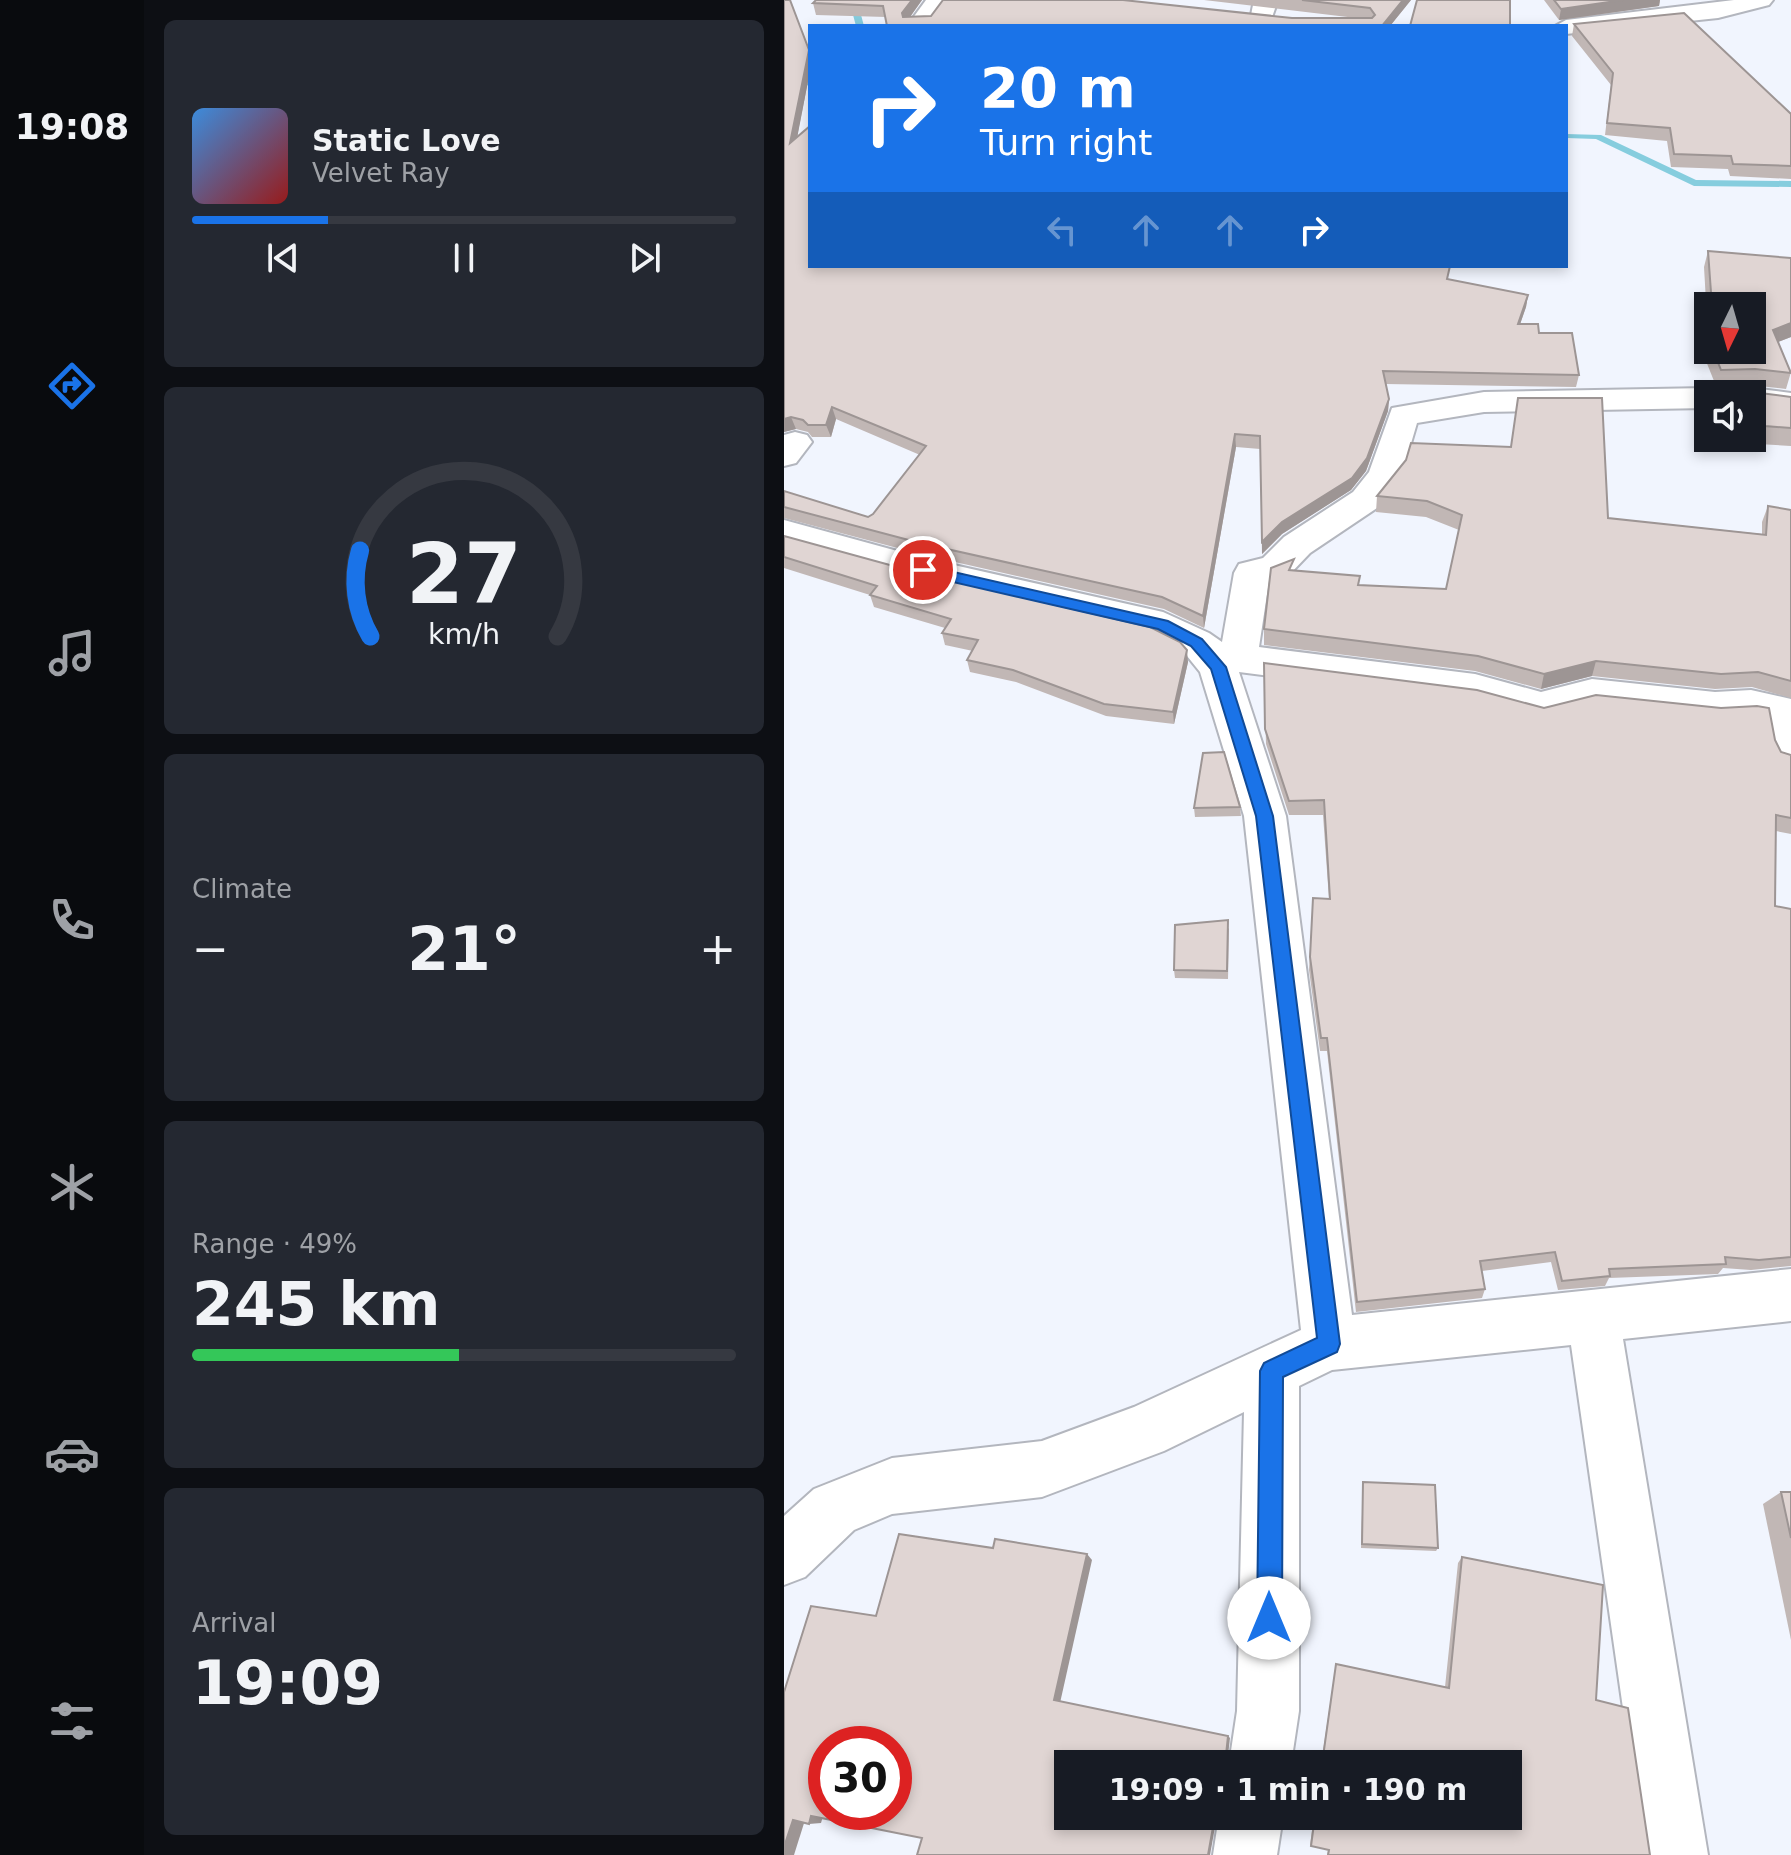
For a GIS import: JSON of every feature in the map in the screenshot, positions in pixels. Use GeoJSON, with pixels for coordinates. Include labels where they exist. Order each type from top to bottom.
{"type":"FeatureCollection","features":[{"type":"Feature","properties":{"kind":"street"},"geometry":{"type":"LineString","coordinates":[[920,24],[938,0]]}},
{"type":"Feature","properties":{"kind":"street"},"geometry":{"type":"LineString","coordinates":[[1568,27],[1718,11],[1761,0]]}},
{"type":"Feature","properties":{"kind":"street"},"geometry":{"type":"LineString","coordinates":[[1233,13],[1264,8],[1290,18]]}},
{"type":"Feature","properties":{"kind":"street"},"geometry":{"type":"LineString","coordinates":[[1329,1344],[1265,816],[1218,667],[1252,573],[1275,567],[1299,543],[1307,541],[1365,500],[1385,474],[1403,415],[1484,402],[1694,398]]}},
{"type":"Feature","properties":{"kind":"street"},"geometry":{"type":"LineString","coordinates":[[1766,400],[1791,403]]}},
{"type":"Feature","properties":{"kind":"street"},"geometry":{"type":"LineString","coordinates":[[784,532],[923,570],[1163,625],[1222,655],[1475,688],[1541,706],[1592,693],[1715,706],[1751,704],[1783,711],[1791,754]]}},
{"type":"Feature","properties":{"kind":"street"},"geometry":{"type":"LineString","coordinates":[[784,1556],[834,1509],[892,1486],[1042,1469],[1144,1431],[1329,1344],[1791,1295]]}},
{"type":"Feature","properties":{"kind":"street"},"geometry":{"type":"LineString","coordinates":[[1593,1316],[1676,1855]]}},
{"type":"Feature","properties":{"kind":"street"},"geometry":{"type":"LineString","coordinates":[[1262,1750],[1268,1711],[1272,1371]]}},
{"type":"Feature","properties":{"kind":"street"},"geometry":{"type":"LineString","coordinates":[[1245,1855],[1249,1830]]}},
{"type":"Feature","properties":{"kind":"building"},"geometry":{"type":"Polygon","coordinates":[[[784,0],[790,0],[808,47],[790,143],[808,128],[808,268],[1450,268],[1447,279],[1528,295],[1518,324],[1538,324],[1539,333],[1572,333],[1579,375],[1383,371],[1389,399],[1367,458],[1352,478],[1282,522],[1262,542],[1260,436],[1235,434],[1203,616],[1162,597],[920,543],[784,507],[784,491],[868,517],[926,446],[832,407],[826,425],[808,425],[791,417],[784,419],[784,0]]]}},
{"type":"Feature","properties":{"kind":"building"},"geometry":{"type":"Polygon","coordinates":[[[816,0],[912,0],[902,13],[903,17],[931,16],[943,0],[1123,0],[1292,18],[1372,18],[1375,15],[1370,8],[1302,0],[1403,0],[1384,24],[887,24],[883,6],[813,3],[816,0]]]}},
{"type":"Feature","properties":{"kind":"building"},"geometry":{"type":"Polygon","coordinates":[[[1417,0],[1510,0],[1510,24],[1411,24],[1417,0]]]}},
{"type":"Feature","properties":{"kind":"building"},"geometry":{"type":"Polygon","coordinates":[[[1554,0],[1623,0],[1561,9],[1554,0]]]}},
{"type":"Feature","properties":{"kind":"building"},"geometry":{"type":"Polygon","coordinates":[[[1684,13],[1791,114],[1791,166],[1733,164],[1731,156],[1674,154],[1670,128],[1607,123],[1613,73],[1574,24],[1684,13]]]}},
{"type":"Feature","properties":{"kind":"building"},"geometry":{"type":"Polygon","coordinates":[[[1708,251],[1791,258],[1791,323],[1773,330],[1791,373],[1755,369],[1721,370],[1719,364],[1766,364],[1766,292],[1711,292],[1708,251]]]}},
{"type":"Feature","properties":{"kind":"building"},"geometry":{"type":"Polygon","coordinates":[[[1766,394],[1791,397],[1791,428],[1766,426],[1766,394]]]}},
{"type":"Feature","properties":{"kind":"building"},"geometry":{"type":"Polygon","coordinates":[[[1518,398],[1602,398],[1608,518],[1766,535],[1768,506],[1791,510],[1791,681],[1758,672],[1721,674],[1596,661],[1544,674],[1478,656],[1264,629],[1271,568],[1294,559],[1289,570],[1360,576],[1358,585],[1446,589],[1462,515],[1427,501],[1377,496],[1406,460],[1411,443],[1511,447],[1518,398]]]}},
{"type":"Feature","properties":{"kind":"building"},"geometry":{"type":"Polygon","coordinates":[[[784,536],[919,573],[1150,627],[1180,642],[1187,650],[1173,712],[1104,704],[1013,670],[967,660],[978,640],[942,633],[951,619],[870,595],[877,586],[784,557],[784,536]]]}},
{"type":"Feature","properties":{"kind":"building"},"geometry":{"type":"Polygon","coordinates":[[[1264,663],[1477,690],[1544,708],[1596,695],[1721,708],[1769,708],[1775,740],[1781,752],[1791,755],[1791,818],[1776,815],[1775,906],[1791,909],[1791,1257],[1759,1260],[1725,1257],[1726,1264],[1609,1269],[1610,1276],[1562,1281],[1555,1252],[1480,1261],[1485,1289],[1357,1302],[1327,1038],[1321,1038],[1310,957],[1313,898],[1330,899],[1324,800],[1289,801],[1265,729],[1264,663]]]}},
{"type":"Feature","properties":{"kind":"building"},"geometry":{"type":"Polygon","coordinates":[[[1224,752],[1240,807],[1194,808],[1203,753],[1224,752]]]}},
{"type":"Feature","properties":{"kind":"building"},"geometry":{"type":"Polygon","coordinates":[[[1228,920],[1227,971],[1174,970],[1175,925],[1228,920]]]}},
{"type":"Feature","properties":{"kind":"building"},"geometry":{"type":"Polygon","coordinates":[[[1363,1482],[1435,1485],[1438,1548],[1362,1544],[1363,1482]]]}},
{"type":"Feature","properties":{"kind":"building"},"geometry":{"type":"Polygon","coordinates":[[[1781,1492],[1791,1492],[1791,1538],[1781,1492]]]}},
{"type":"Feature","properties":{"kind":"building"},"geometry":{"type":"Polygon","coordinates":[[[899,1534],[993,1548],[995,1539],[1087,1554],[1054,1700],[1228,1736],[1226,1750],[1054,1750],[1054,1830],[1212,1830],[1208,1855],[917,1855],[922,1838],[882,1830],[912,1830],[912,1726],[808,1726],[808,1824],[793,1820],[784,1847],[784,1692],[811,1606],[876,1616],[899,1534]]]}},
{"type":"Feature","properties":{"kind":"building"},"geometry":{"type":"Polygon","coordinates":[[[1462,1557],[1603,1585],[1596,1700],[1628,1708],[1650,1855],[1328,1855],[1329,1850],[1311,1846],[1313,1830],[1522,1830],[1522,1750],[1324,1750],[1336,1664],[1449,1688],[1462,1557]]]}},
{"type":"Feature","properties":{"kind":"waterway"},"geometry":{"type":"LineString","coordinates":[[853,0],[859,24]]}},
{"type":"Feature","properties":{"kind":"waterway"},"geometry":{"type":"LineString","coordinates":[[784,85],[808,83]]}},
{"type":"Feature","properties":{"kind":"waterway"},"geometry":{"type":"LineString","coordinates":[[1568,136],[1598,137],[1694,183],[1791,184]]}},
{"type":"Feature","properties":{"kind":"route"},"geometry":{"type":"LineString","coordinates":[[923,570],[1163,625],[1196,642],[1218,667],[1265,816],[1329,1344],[1272,1371],[1269,1618]]}}]}
